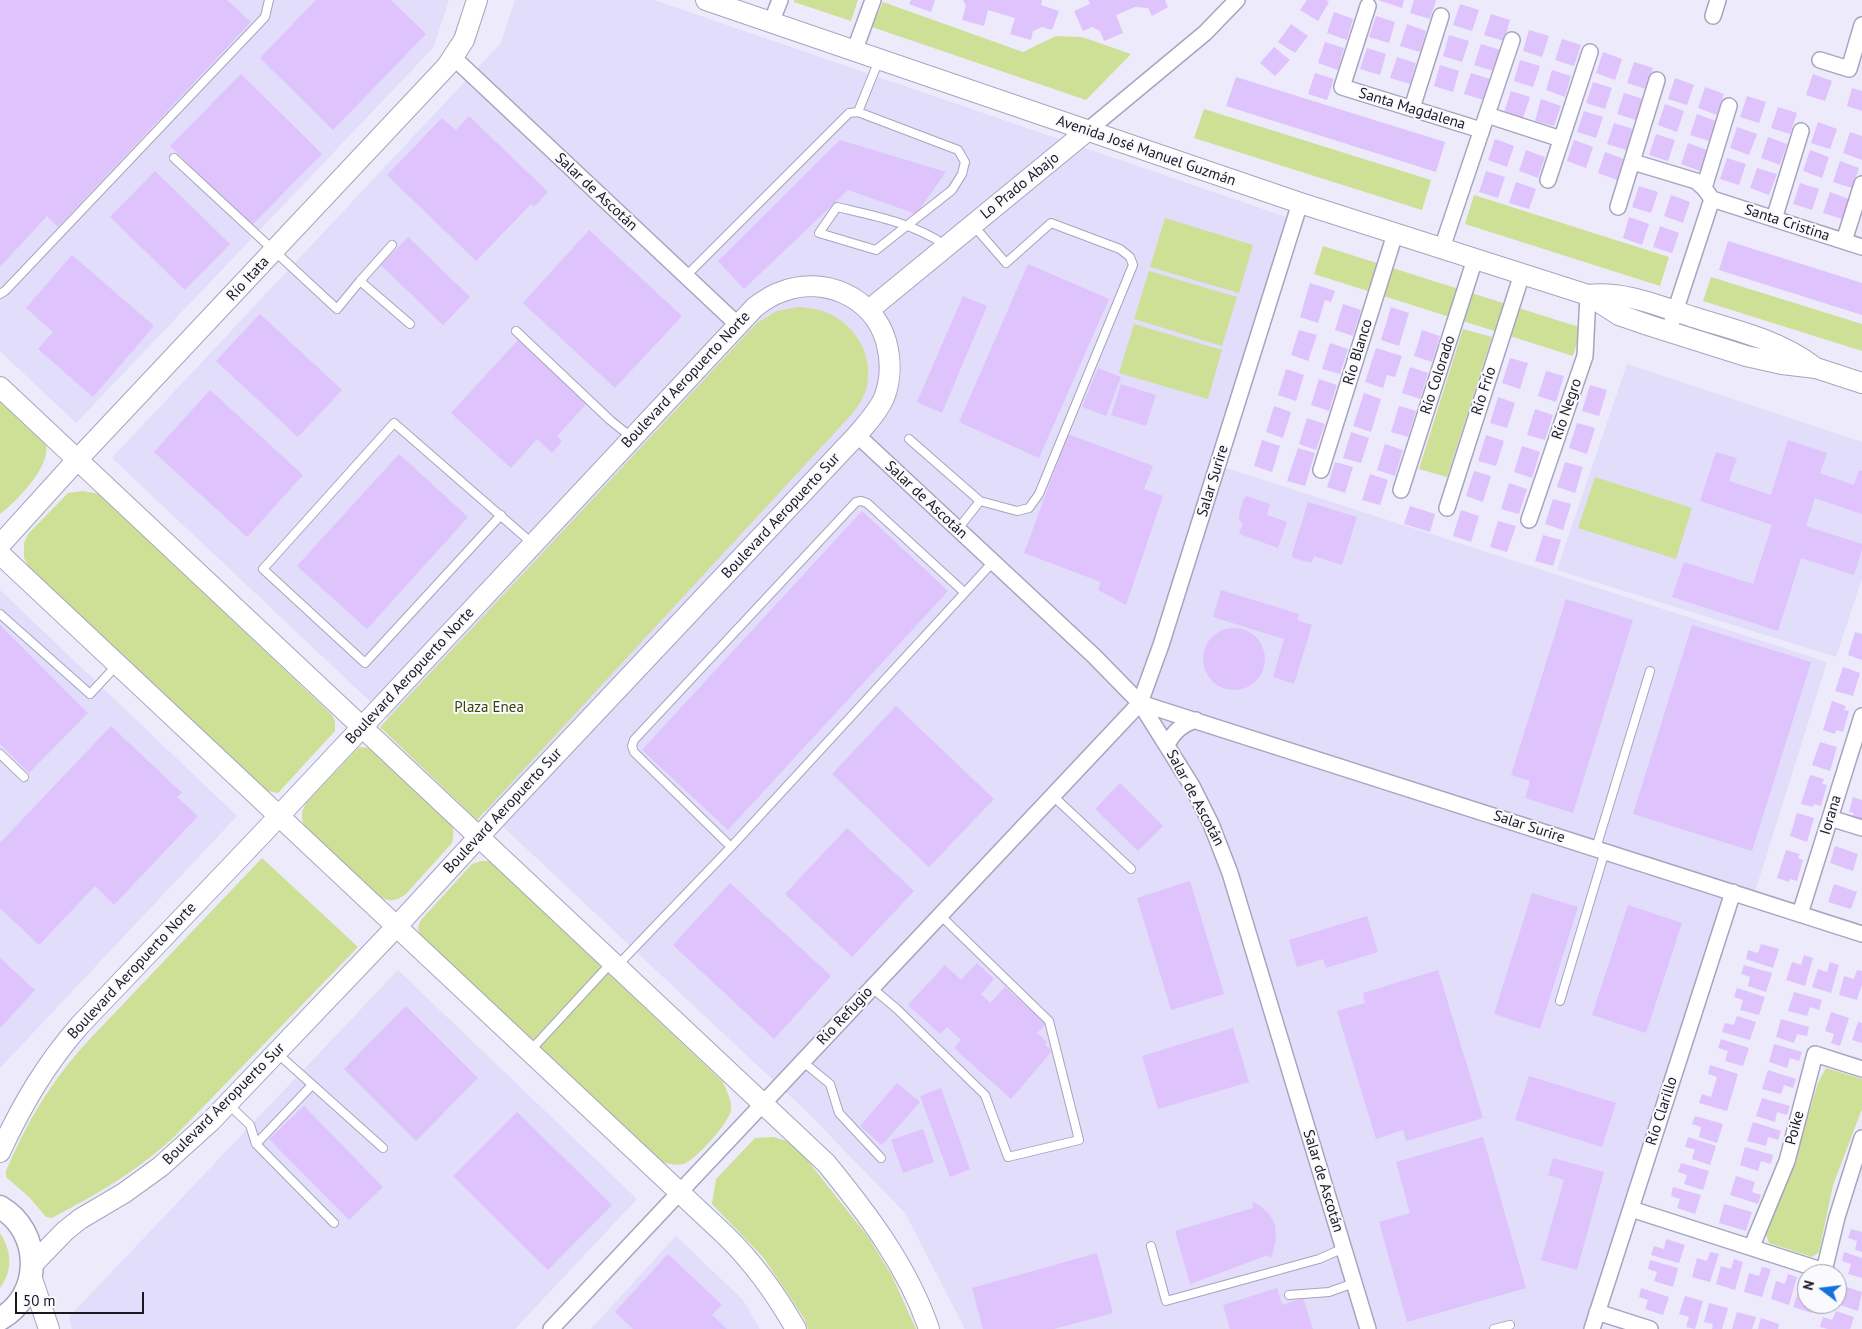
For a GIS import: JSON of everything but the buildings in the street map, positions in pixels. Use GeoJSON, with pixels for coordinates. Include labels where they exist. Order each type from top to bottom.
{"type":"FeatureCollection","features":[{"type":"Feature","properties":{"kind":"main road"},"geometry":{"type":"LineString","coordinates":[[0,1207],[14,1217],[22,1227],[28,1239],[32,1270],[21,1299],[14,1309],[0,1319]]}},
{"type":"Feature","properties":{"kind":"street","name":"Río Itata"},"geometry":{"type":"LineString","coordinates":[[0,545],[77,460],[454,58],[464,40],[477,0]]}},
{"type":"Feature","properties":{"kind":"street","name":"Avenida José Manuel Guzmán"},"geometry":{"type":"LineString","coordinates":[[706,0],[1300,203],[1588,295],[1619,315],[1668,332],[1764,361],[1816,368],[1862,383]]}},
{"type":"Feature","properties":{"kind":"street"},"geometry":{"type":"LineString","coordinates":[[772,23],[780,0]]}},
{"type":"Feature","properties":{"kind":"street"},"geometry":{"type":"LineString","coordinates":[[854,52],[873,0]]}},
{"type":"Feature","properties":{"kind":"street","name":"Lo Prado Abajo"},"geometry":{"type":"LineString","coordinates":[[869,310],[1205,33],[1237,0]]}},
{"type":"Feature","properties":{"kind":"street"},"geometry":{"type":"LineString","coordinates":[[1713,16],[1718,0]]}},
{"type":"Feature","properties":{"kind":"street","name":"Santa Magdalena"},"geometry":{"type":"LineString","coordinates":[[1368,6],[1342,87],[1481,130]]}},
{"type":"Feature","properties":{"kind":"street"},"geometry":{"type":"LineString","coordinates":[[1412,108],[1441,16]]}},
{"type":"Feature","properties":{"kind":"street"},"geometry":{"type":"LineString","coordinates":[[1820,60],[1850,69],[1862,25]]}},
{"type":"Feature","properties":{"kind":"street","name":"Santa Magdalena"},"geometry":{"type":"LineString","coordinates":[[1442,248],[1512,40]]}},
{"type":"Feature","properties":{"kind":"street"},"geometry":{"type":"LineString","coordinates":[[1548,180],[1590,52]]}},
{"type":"Feature","properties":{"kind":"street","name":"Salar de Ascotán"},"geometry":{"type":"LineString","coordinates":[[454,58],[738,325]]}},
{"type":"Feature","properties":{"kind":"street"},"geometry":{"type":"LineString","coordinates":[[1618,207],[1657,80]]}},
{"type":"Feature","properties":{"kind":"street"},"geometry":{"type":"LineString","coordinates":[[1668,332],[1708,193],[1729,106]]}},
{"type":"Feature","properties":{"kind":"street"},"geometry":{"type":"LineString","coordinates":[[1487,115],[1561,139]]}},
{"type":"Feature","properties":{"kind":"street"},"geometry":{"type":"LineString","coordinates":[[1774,219],[1801,131]]}},
{"type":"Feature","properties":{"kind":"street","name":"Santa Cristina"},"geometry":{"type":"LineString","coordinates":[[1633,162],[1696,181],[1708,193],[1774,219],[1862,248]]}},
{"type":"Feature","properties":{"kind":"street"},"geometry":{"type":"LineString","coordinates":[[1844,241],[1862,184]]}},
{"type":"Feature","properties":{"kind":"street","name":"Salar Surire"},"geometry":{"type":"LineString","coordinates":[[1300,203],[1161,645],[1140,703],[1862,934]]}},
{"type":"Feature","properties":{"kind":"street","name":"Río Blanco"},"geometry":{"type":"LineString","coordinates":[[1321,470],[1395,234]]}},
{"type":"Feature","properties":{"kind":"street","name":"Río Colorado"},"geometry":{"type":"LineString","coordinates":[[1401,490],[1475,259]]}},
{"type":"Feature","properties":{"kind":"street","name":"Río Frío"},"geometry":{"type":"LineString","coordinates":[[1447,508],[1522,274]]}},
{"type":"Feature","properties":{"kind":"street","name":"Boulevard Aeropuerto Norte"},"geometry":{"type":"LineString","coordinates":[[0,1152],[24,1104],[62,1046],[755,307],[769,297],[783,291],[804,286],[840,291],[860,302],[869,310]]}},
{"type":"Feature","properties":{"kind":"street","name":"Avenida José Manuel Guzmán"},"geometry":{"type":"LineString","coordinates":[[1588,295],[1624,296],[1675,312],[1778,345],[1816,368]]}},
{"type":"Feature","properties":{"kind":"street","name":"Río Negro"},"geometry":{"type":"LineString","coordinates":[[1529,520],[1585,356],[1588,295]]}},
{"type":"Feature","properties":{"kind":"street","name":"Boulevard Aeropuerto Sur"},"geometry":{"type":"LineString","coordinates":[[32,1270],[65,1231],[80,1219],[124,1193],[160,1167],[227,1104],[397,926],[857,435],[874,415],[884,398],[889,381],[890,364],[888,350],[879,324],[869,310]]}},
{"type":"Feature","properties":{"kind":"street"},"geometry":{"type":"LineString","coordinates":[[0,387],[826,1163],[858,1203],[903,1272],[929,1329]]}},
{"type":"Feature","properties":{"kind":"street","name":"Salar de Ascotán"},"geometry":{"type":"LineString","coordinates":[[857,435],[1100,662],[1140,703],[1192,786],[1228,866],[1368,1329]]}},
{"type":"Feature","properties":{"kind":"street"},"geometry":{"type":"LineString","coordinates":[[0,554],[743,1253],[772,1289],[796,1329]]}},
{"type":"Feature","properties":{"kind":"street","name":"Río Refugio"},"geometry":{"type":"LineString","coordinates":[[551,1329],[1140,703]]}},
{"type":"Feature","properties":{"kind":"street","name":"Iorana"},"geometry":{"type":"LineString","coordinates":[[1800,914],[1862,716]]}},
{"type":"Feature","properties":{"kind":"street"},"geometry":{"type":"LineString","coordinates":[[1167,745],[1176,730],[1196,720]]}},
{"type":"Feature","properties":{"kind":"street"},"geometry":{"type":"LineString","coordinates":[[1830,818],[1862,828]]}},
{"type":"Feature","properties":{"kind":"street","name":"Río Clarillo"},"geometry":{"type":"LineString","coordinates":[[1592,1329],[1733,892]]}},
{"type":"Feature","properties":{"kind":"street","name":"Poike"},"geometry":{"type":"LineString","coordinates":[[1752,1246],[1787,1161],[1815,1054],[1862,1069]]}},
{"type":"Feature","properties":{"kind":"street"},"geometry":{"type":"LineString","coordinates":[[1631,1209],[1752,1246],[1824,1271],[1837,1217],[1862,1138]]}},
{"type":"Feature","properties":{"kind":"street"},"geometry":{"type":"LineString","coordinates":[[32,1270],[49,1329]]}},
{"type":"Feature","properties":{"kind":"street"},"geometry":{"type":"LineString","coordinates":[[1597,1312],[1650,1329]]}},
{"type":"Feature","properties":{"kind":"lane"},"geometry":{"type":"LineString","coordinates":[[0,294],[265,17],[269,0]]}},
{"type":"Feature","properties":{"kind":"lane"},"geometry":{"type":"LineString","coordinates":[[858,112],[879,60]]}},
{"type":"Feature","properties":{"kind":"lane"},"geometry":{"type":"LineString","coordinates":[[686,276],[849,113],[858,112],[958,150],[965,162],[962,174],[952,190],[909,225],[876,250],[819,233],[837,207],[909,225],[929,234],[947,246]]}},
{"type":"Feature","properties":{"kind":"lane"},"geometry":{"type":"LineString","coordinates":[[174,158],[337,309],[392,245]]}},
{"type":"Feature","properties":{"kind":"lane"},"geometry":{"type":"LineString","coordinates":[[909,439],[980,501],[1017,511],[1029,508],[1038,494],[1133,265],[1130,257],[1120,249],[1051,223],[1006,263],[973,225]]}},
{"type":"Feature","properties":{"kind":"lane"},"geometry":{"type":"LineString","coordinates":[[360,281],[410,324]]}},
{"type":"Feature","properties":{"kind":"lane"},"geometry":{"type":"LineString","coordinates":[[516,331],[632,439]]}},
{"type":"Feature","properties":{"kind":"lane"},"geometry":{"type":"LineString","coordinates":[[501,515],[365,663],[263,569],[394,423],[501,515],[533,544]]}},
{"type":"Feature","properties":{"kind":"lane"},"geometry":{"type":"LineString","coordinates":[[958,529],[980,501]]}},
{"type":"Feature","properties":{"kind":"lane"},"geometry":{"type":"LineString","coordinates":[[731,847],[634,752],[632,746],[634,740],[856,502],[867,503],[964,592]]}},
{"type":"Feature","properties":{"kind":"lane"},"geometry":{"type":"LineString","coordinates":[[530,1051],[731,847],[993,562]]}},
{"type":"Feature","properties":{"kind":"lane"},"geometry":{"type":"LineString","coordinates":[[0,614],[90,694],[117,664]]}},
{"type":"Feature","properties":{"kind":"lane"},"geometry":{"type":"LineString","coordinates":[[1560,1001],[1650,672]]}},
{"type":"Feature","properties":{"kind":"lane"},"geometry":{"type":"LineString","coordinates":[[0,754],[24,776]]}},
{"type":"Feature","properties":{"kind":"lane"},"geometry":{"type":"LineString","coordinates":[[1052,796],[1130,868]]}},
{"type":"Feature","properties":{"kind":"lane"},"geometry":{"type":"LineString","coordinates":[[872,988],[897,1009],[986,1095],[1008,1157],[1079,1140],[1050,1021],[940,916]]}},
{"type":"Feature","properties":{"kind":"lane"},"geometry":{"type":"LineString","coordinates":[[276,1052],[383,1148]]}},
{"type":"Feature","properties":{"kind":"lane"},"geometry":{"type":"LineString","coordinates":[[802,1061],[830,1084],[839,1113],[881,1158]]}},
{"type":"Feature","properties":{"kind":"lane"},"geometry":{"type":"LineString","coordinates":[[256,1144],[312,1085]]}},
{"type":"Feature","properties":{"kind":"lane"},"geometry":{"type":"LineString","coordinates":[[227,1104],[250,1125],[256,1144],[334,1222]]}},
{"type":"Feature","properties":{"kind":"lane"},"geometry":{"type":"LineString","coordinates":[[1151,1246],[1166,1301],[1319,1259],[1344,1248]]}},
{"type":"Feature","properties":{"kind":"lane"},"geometry":{"type":"LineString","coordinates":[[1288,1295],[1329,1292],[1354,1283]]}},
{"type":"Feature","properties":{"kind":"lane"},"geometry":{"type":"LineString","coordinates":[[1494,1329],[1510,1325]]}},
{"type":"Feature","properties":{"kind":"shaded area"},"geometry":{"type":"Polygon","coordinates":[[[0,0],[449,0],[433,48],[76,423],[0,351],[0,0]]]}},
{"type":"Feature","properties":{"kind":"shaded area"},"geometry":{"type":"Polygon","coordinates":[[[515,0],[654,0],[1289,218],[1214,464],[1827,662],[1755,892],[1726,883],[1586,1329],[965,1329],[905,1213],[807,1112],[112,458],[501,43],[515,0]]]}},
{"type":"Feature","properties":{"kind":"shaded area"},"geometry":{"type":"Polygon","coordinates":[[[1627,364],[1862,442],[1862,579],[1836,657],[1557,570],[1627,364]]]}},
{"type":"Feature","properties":{"kind":"shaded area"},"geometry":{"type":"Polygon","coordinates":[[[0,590],[237,816],[0,1068],[0,590]]]}},
{"type":"Feature","properties":{"kind":"shaded area"},"geometry":{"type":"Polygon","coordinates":[[[398,970],[637,1199],[515,1329],[72,1329],[69,1317],[398,970]]]}},
{"type":"Feature","properties":{"kind":"shaded area"},"geometry":{"type":"Polygon","coordinates":[[[676,1236],[743,1300],[760,1329],[591,1329],[676,1236]]]}},
{"type":"Feature","properties":{"kind":"green space"},"geometry":{"type":"Polygon","coordinates":[[[794,0],[858,0],[851,21],[794,2],[794,0]]]}},
{"type":"Feature","properties":{"kind":"green space"},"geometry":{"type":"Polygon","coordinates":[[[883,2],[1023,52],[1056,36],[1082,37],[1131,54],[1086,100],[872,27],[883,2]]]}},
{"type":"Feature","properties":{"kind":"green space"},"geometry":{"type":"Polygon","coordinates":[[[1204,109],[1431,180],[1422,210],[1194,138],[1204,109]]]}},
{"type":"Feature","properties":{"kind":"green space"},"geometry":{"type":"Polygon","coordinates":[[[1474,195],[1669,257],[1660,286],[1465,224],[1474,195]]]}},
{"type":"Feature","properties":{"kind":"green space"},"geometry":{"type":"Polygon","coordinates":[[[1165,218],[1253,245],[1239,293],[1150,267],[1165,218]]]}},
{"type":"Feature","properties":{"kind":"green space"},"geometry":{"type":"Polygon","coordinates":[[[1323,246],[1582,328],[1573,356],[1314,274],[1323,246]]]}},
{"type":"Feature","properties":{"kind":"green space"},"geometry":{"type":"Polygon","coordinates":[[[1149,271],[1237,297],[1222,346],[1134,319],[1149,271]]]}},
{"type":"Feature","properties":{"kind":"green space"},"geometry":{"type":"Polygon","coordinates":[[[1711,277],[1862,324],[1862,351],[1703,301],[1711,277]]]}},
{"type":"Feature","properties":{"kind":"green space","name":"Plaza Enea"},"geometry":{"type":"Polygon","coordinates":[[[799,307],[816,309],[832,315],[842,321],[857,337],[866,357],[868,368],[865,394],[860,402],[852,414],[477,820],[380,727],[757,323],[777,311],[799,307]]]}},
{"type":"Feature","properties":{"kind":"green space"},"geometry":{"type":"Polygon","coordinates":[[[1134,324],[1222,350],[1208,399],[1119,373],[1134,324]]]}},
{"type":"Feature","properties":{"kind":"green space"},"geometry":{"type":"Polygon","coordinates":[[[1463,329],[1492,337],[1447,477],[1419,469],[1463,329]]]}},
{"type":"Feature","properties":{"kind":"green space"},"geometry":{"type":"Polygon","coordinates":[[[0,399],[39,435],[46,446],[46,454],[38,473],[14,502],[0,514],[0,399]]]}},
{"type":"Feature","properties":{"kind":"green space"},"geometry":{"type":"Polygon","coordinates":[[[1595,477],[1692,508],[1676,559],[1578,528],[1595,477]]]}},
{"type":"Feature","properties":{"kind":"green space"},"geometry":{"type":"Polygon","coordinates":[[[83,491],[100,494],[332,715],[335,721],[335,731],[278,793],[267,791],[30,569],[24,558],[24,543],[28,534],[68,493],[83,491]]]}},
{"type":"Feature","properties":{"kind":"green space"},"geometry":{"type":"Polygon","coordinates":[[[359,747],[377,751],[451,821],[453,827],[452,843],[405,895],[395,900],[388,900],[378,896],[307,831],[302,820],[306,803],[359,747]]]}},
{"type":"Feature","properties":{"kind":"green space"},"geometry":{"type":"Polygon","coordinates":[[[262,858],[358,947],[160,1150],[131,1172],[100,1191],[52,1218],[46,1217],[30,1198],[6,1177],[6,1171],[14,1152],[41,1103],[62,1072],[87,1042],[262,858]]]}},
{"type":"Feature","properties":{"kind":"green space"},"geometry":{"type":"Polygon","coordinates":[[[490,861],[723,1082],[731,1102],[729,1115],[719,1131],[688,1162],[677,1165],[659,1161],[419,933],[418,927],[421,920],[472,864],[490,861]]]}},
{"type":"Feature","properties":{"kind":"green space"},"geometry":{"type":"Polygon","coordinates":[[[1826,1068],[1862,1079],[1862,1109],[1833,1185],[1819,1252],[1812,1257],[1769,1243],[1766,1234],[1792,1167],[1818,1083],[1826,1068]]]}},
{"type":"Feature","properties":{"kind":"green space"},"geometry":{"type":"Polygon","coordinates":[[[773,1137],[787,1141],[804,1156],[869,1238],[892,1276],[916,1329],[808,1329],[804,1318],[763,1257],[712,1204],[716,1179],[755,1138],[773,1137]]]}},
{"type":"Feature","properties":{"kind":"green space"},"geometry":{"type":"Polygon","coordinates":[[[0,1233],[9,1254],[9,1268],[0,1288],[0,1233]]]}}]}
